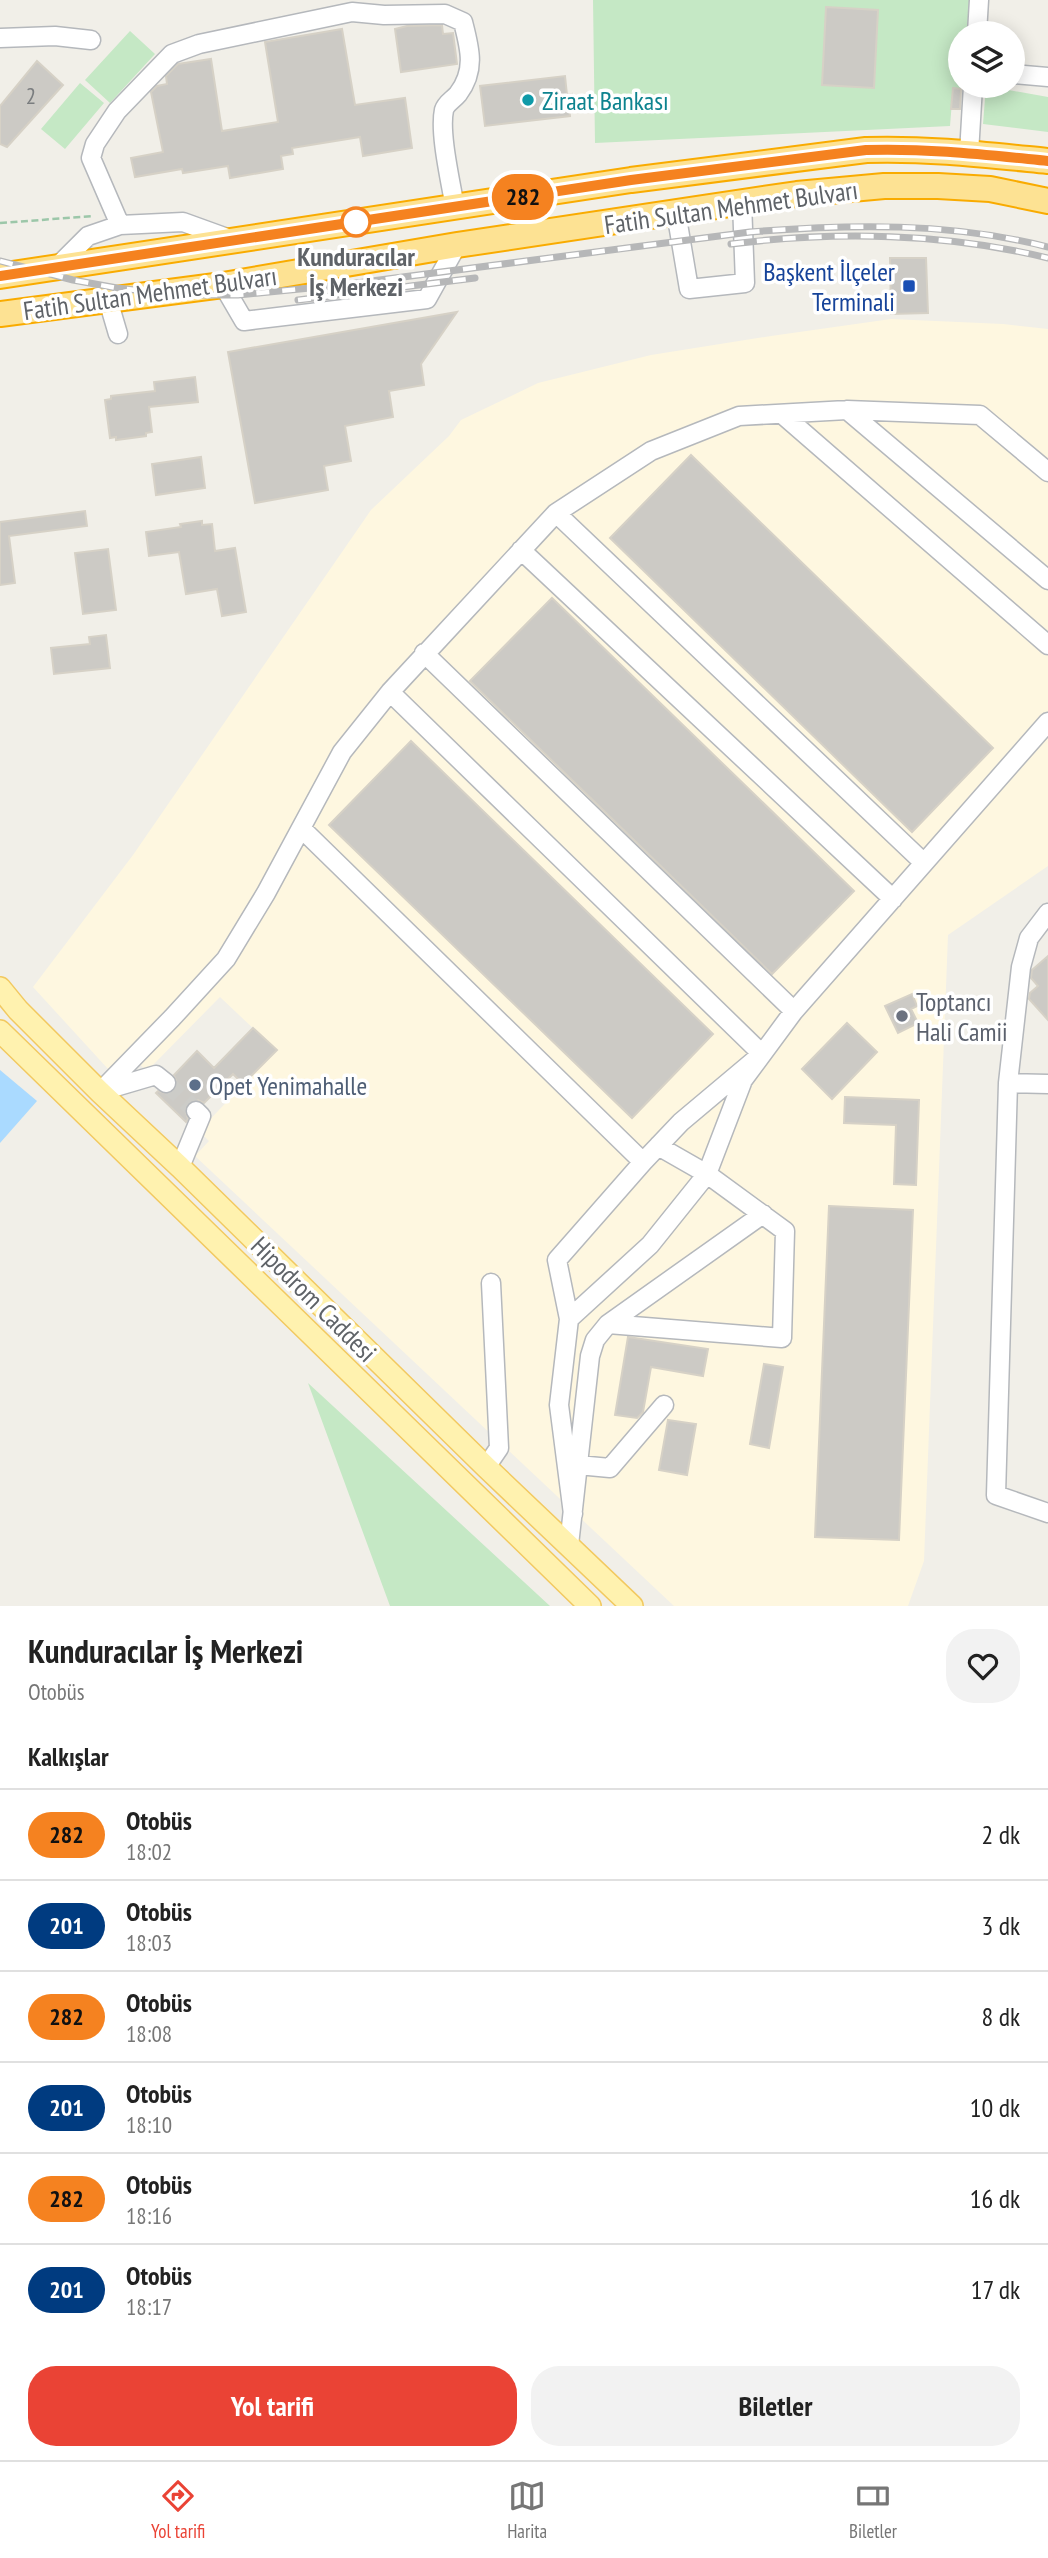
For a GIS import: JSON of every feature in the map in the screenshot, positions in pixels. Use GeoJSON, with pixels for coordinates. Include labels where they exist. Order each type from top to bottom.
{"type":"FeatureCollection","features":[{"type":"Feature","properties":{"kind":"highway","name":"Fatih Sultan Mehmet Bulvarı"},"geometry":{"type":"LineString","coordinates":[[0,276],[631,180],[866,150],[969,153],[1048,161]]}},
{"type":"Feature","properties":{"kind":"highway","name":"Fatih Sultan Mehmet Bulvarı"},"geometry":{"type":"LineString","coordinates":[[0,314],[223,285],[457,245],[797,194],[884,186],[990,189],[1048,201]]}},
{"type":"Feature","properties":{"kind":"main road","name":"Hipodrom Caddesi"},"geometry":{"type":"LineString","coordinates":[[0,988],[18,1010],[100,1092],[485,1467],[632,1606]]}},
{"type":"Feature","properties":{"kind":"main road","name":"Hipodrom Caddesi"},"geometry":{"type":"LineString","coordinates":[[0,1031],[10,1047],[590,1606]]}},
{"type":"Feature","properties":{"kind":"street"},"geometry":{"type":"LineString","coordinates":[[978,21],[979,0]]}},
{"type":"Feature","properties":{"kind":"street"},"geometry":{"type":"LineString","coordinates":[[118,220],[91,158],[95,145],[117,111],[172,54],[211,42],[352,12],[384,15],[445,14],[463,22],[471,55],[470,73],[458,94],[445,107],[443,121],[455,208]]}},
{"type":"Feature","properties":{"kind":"street"},"geometry":{"type":"LineString","coordinates":[[1,41],[55,36],[91,40]]}},
{"type":"Feature","properties":{"kind":"street"},"geometry":{"type":"LineString","coordinates":[[1025,75],[1048,77]]}},
{"type":"Feature","properties":{"kind":"street"},"geometry":{"type":"LineString","coordinates":[[969,153],[972,98]]}},
{"type":"Feature","properties":{"kind":"street"},"geometry":{"type":"LineString","coordinates":[[676,212],[689,289],[745,283],[742,202]]}},
{"type":"Feature","properties":{"kind":"street"},"geometry":{"type":"LineString","coordinates":[[57,267],[88,236],[118,220],[183,222],[233,240]]}},
{"type":"Feature","properties":{"kind":"street"},"geometry":{"type":"LineString","coordinates":[[223,285],[244,321],[427,299],[457,245]]}},
{"type":"Feature","properties":{"kind":"street"},"geometry":{"type":"LineString","coordinates":[[108,300],[118,334]]}},
{"type":"Feature","properties":{"kind":"street"},"geometry":{"type":"LineString","coordinates":[[847,410],[1048,580]]}},
{"type":"Feature","properties":{"kind":"street"},"geometry":{"type":"LineString","coordinates":[[100,1092],[226,959],[302,829],[342,752],[390,692],[556,513],[651,450],[738,416],[847,410],[980,415],[1048,472]]}},
{"type":"Feature","properties":{"kind":"street"},"geometry":{"type":"LineString","coordinates":[[782,414],[1048,645]]}},
{"type":"Feature","properties":{"kind":"street"},"geometry":{"type":"LineString","coordinates":[[556,513],[924,863]]}},
{"type":"Feature","properties":{"kind":"street"},"geometry":{"type":"LineString","coordinates":[[521,550],[893,899]]}},
{"type":"Feature","properties":{"kind":"street"},"geometry":{"type":"LineString","coordinates":[[424,653],[794,1012]]}},
{"type":"Feature","properties":{"kind":"street"},"geometry":{"type":"LineString","coordinates":[[390,692],[762,1054]]}},
{"type":"Feature","properties":{"kind":"street"},"geometry":{"type":"LineString","coordinates":[[569,1319],[650,1244],[708,1174],[743,1080],[762,1054],[794,1012],[1048,722]]}},
{"type":"Feature","properties":{"kind":"street"},"geometry":{"type":"LineString","coordinates":[[302,829],[643,1162]]}},
{"type":"Feature","properties":{"kind":"street"},"geometry":{"type":"LineString","coordinates":[[1048,913],[1029,937],[1021,967],[1008,1083],[996,1495],[1048,1513]]}},
{"type":"Feature","properties":{"kind":"street"},"geometry":{"type":"LineString","coordinates":[[573,1514],[559,1405],[569,1319],[557,1261],[681,1122],[762,1054]]}},
{"type":"Feature","properties":{"kind":"street"},"geometry":{"type":"LineString","coordinates":[[100,1092],[156,1075],[166,1083]]}},
{"type":"Feature","properties":{"kind":"street"},"geometry":{"type":"LineString","coordinates":[[1008,1083],[1048,1084]]}},
{"type":"Feature","properties":{"kind":"street"},"geometry":{"type":"LineString","coordinates":[[180,1167],[201,1115],[196,1111]]}},
{"type":"Feature","properties":{"kind":"street"},"geometry":{"type":"LineString","coordinates":[[608,1324],[782,1338],[785,1231],[708,1174],[658,1146]]}},
{"type":"Feature","properties":{"kind":"street"},"geometry":{"type":"LineString","coordinates":[[569,1545],[590,1356],[595,1340],[608,1324],[762,1214]]}},
{"type":"Feature","properties":{"kind":"street"},"geometry":{"type":"LineString","coordinates":[[485,1467],[499,1448],[491,1283]]}},
{"type":"Feature","properties":{"kind":"street"},"geometry":{"type":"LineString","coordinates":[[578,1465],[610,1468],[664,1405]]}},
{"type":"Feature","properties":{"kind":"path"},"geometry":{"type":"LineString","coordinates":[[0,223],[118,220]]}},
{"type":"Feature","properties":{"kind":"shaded area"},"geometry":{"type":"Polygon","coordinates":[[[891,319],[1003,324],[1048,329],[1048,866],[948,935],[924,1561],[908,1606],[674,1606],[195,1156],[209,1141],[199,1131],[276,1050],[220,997],[147,1071],[126,1052],[109,1070],[33,987],[133,855],[371,510],[449,436],[461,420],[538,383],[651,355],[891,319]]]}},
{"type":"Feature","properties":{"kind":"green space"},"geometry":{"type":"Polygon","coordinates":[[[593,0],[971,0],[969,21],[948,21],[948,98],[952,98],[950,126],[595,143],[593,0]]]}},
{"type":"Feature","properties":{"kind":"green space"},"geometry":{"type":"Polygon","coordinates":[[[130,31],[155,54],[110,103],[85,80],[130,31]]]}},
{"type":"Feature","properties":{"kind":"green space"},"geometry":{"type":"Polygon","coordinates":[[[80,83],[104,103],[65,149],[41,129],[80,83]]]}},
{"type":"Feature","properties":{"kind":"green space"},"geometry":{"type":"Polygon","coordinates":[[[1025,93],[1048,97],[1048,132],[983,124],[985,98],[1025,98],[1025,93]]]}},
{"type":"Feature","properties":{"kind":"green space"},"geometry":{"type":"Polygon","coordinates":[[[308,1383],[550,1606],[390,1606],[308,1383]]]}},
{"type":"Feature","properties":{"kind":"water"},"geometry":{"type":"Polygon","coordinates":[[[0,1070],[37,1101],[0,1143],[0,1070]]]}},
{"type":"Feature","properties":{"kind":"building"},"geometry":{"type":"Polygon","coordinates":[[[826,7],[878,10],[874,88],[822,85],[826,7]]]}},
{"type":"Feature","properties":{"kind":"building"},"geometry":{"type":"Polygon","coordinates":[[[442,25],[443,34],[453,33],[457,64],[401,72],[395,29],[442,25]]]}},
{"type":"Feature","properties":{"kind":"building"},"geometry":{"type":"Polygon","coordinates":[[[342,29],[355,105],[405,98],[412,148],[363,156],[360,137],[292,148],[293,154],[281,156],[283,169],[230,178],[228,166],[183,173],[182,169],[135,177],[131,158],[163,152],[151,92],[157,86],[167,84],[166,76],[178,64],[211,59],[222,131],[278,122],[265,42],[342,29]]]}},
{"type":"Feature","properties":{"kind":"building"},"geometry":{"type":"Polygon","coordinates":[[[37,61],[63,85],[7,147],[0,144],[0,106],[37,61]]]}},
{"type":"Feature","properties":{"kind":"building","name":"Ziraat Bankası"},"geometry":{"type":"Polygon","coordinates":[[[565,76],[567,95],[572,94],[574,106],[569,106],[570,116],[485,126],[480,86],[565,76]]]}},
{"type":"Feature","properties":{"kind":"building"},"geometry":{"type":"Polygon","coordinates":[[[952,98],[961,98],[960,109],[951,109],[952,98]]]}},
{"type":"Feature","properties":{"kind":"building","name":"Başkent İlçeler Terminali"},"geometry":{"type":"Polygon","coordinates":[[[890,258],[926,258],[928,313],[891,314],[890,258]]]}},
{"type":"Feature","properties":{"kind":"building"},"geometry":{"type":"Polygon","coordinates":[[[457,312],[421,364],[424,385],[389,391],[393,417],[345,426],[351,461],[324,466],[328,490],[255,503],[228,352],[457,312]]]}},
{"type":"Feature","properties":{"kind":"building"},"geometry":{"type":"Polygon","coordinates":[[[195,377],[198,402],[149,407],[152,432],[146,433],[146,436],[116,440],[116,437],[110,438],[105,400],[111,399],[111,396],[155,391],[154,382],[195,377]]]}},
{"type":"Feature","properties":{"kind":"building"},"geometry":{"type":"Polygon","coordinates":[[[691,455],[993,748],[912,832],[610,538],[691,455]]]}},
{"type":"Feature","properties":{"kind":"building"},"geometry":{"type":"Polygon","coordinates":[[[201,457],[205,488],[156,495],[152,464],[201,457]]]}},
{"type":"Feature","properties":{"kind":"building"},"geometry":{"type":"Polygon","coordinates":[[[85,511],[87,526],[9,536],[15,583],[0,585],[0,522],[85,511]]]}},
{"type":"Feature","properties":{"kind":"building"},"geometry":{"type":"Polygon","coordinates":[[[202,521],[202,525],[212,524],[215,551],[235,548],[246,612],[222,616],[217,589],[186,594],[179,552],[149,556],[146,532],[202,521]]]}},
{"type":"Feature","properties":{"kind":"building"},"geometry":{"type":"Polygon","coordinates":[[[108,549],[116,610],[83,614],[75,553],[108,549]]]}},
{"type":"Feature","properties":{"kind":"building"},"geometry":{"type":"Polygon","coordinates":[[[552,598],[854,891],[772,974],[470,681],[552,598]]]}},
{"type":"Feature","properties":{"kind":"building"},"geometry":{"type":"Polygon","coordinates":[[[106,635],[110,668],[54,674],[51,648],[90,644],[89,637],[106,635]]]}},
{"type":"Feature","properties":{"kind":"building"},"geometry":{"type":"Polygon","coordinates":[[[411,741],[713,1034],[632,1118],[329,825],[411,741]]]}},
{"type":"Feature","properties":{"kind":"building"},"geometry":{"type":"Polygon","coordinates":[[[1048,956],[1048,1020],[1029,999],[1030,993],[1038,986],[1031,978],[1032,970],[1048,956]]]}},
{"type":"Feature","properties":{"kind":"building","name":"Toptancı Hali Camii"},"geometry":{"type":"Polygon","coordinates":[[[912,994],[917,1006],[911,1009],[918,1023],[898,1033],[885,1006],[912,994]]]}},
{"type":"Feature","properties":{"kind":"building"},"geometry":{"type":"Polygon","coordinates":[[[847,1023],[877,1052],[832,1099],[802,1069],[847,1023]]]}},
{"type":"Feature","properties":{"kind":"building"},"geometry":{"type":"Polygon","coordinates":[[[253,1028],[277,1050],[243,1084],[233,1074],[204,1103],[198,1100],[188,1103],[185,1109],[188,1119],[186,1122],[156,1093],[158,1091],[169,1094],[174,1091],[177,1084],[174,1075],[197,1051],[214,1068],[253,1028]]]}},
{"type":"Feature","properties":{"kind":"building"},"geometry":{"type":"Polygon","coordinates":[[[845,1097],[919,1100],[916,1185],[894,1184],[896,1125],[844,1123],[845,1097]]]}},
{"type":"Feature","properties":{"kind":"building"},"geometry":{"type":"Polygon","coordinates":[[[829,1206],[913,1210],[899,1540],[815,1537],[829,1206]]]}},
{"type":"Feature","properties":{"kind":"building"},"geometry":{"type":"Polygon","coordinates":[[[628,1337],[708,1349],[703,1376],[651,1367],[643,1412],[637,1418],[615,1415],[628,1337]]]}},
{"type":"Feature","properties":{"kind":"building"},"geometry":{"type":"Polygon","coordinates":[[[764,1364],[783,1367],[769,1448],[750,1444],[764,1364]]]}},
{"type":"Feature","properties":{"kind":"building"},"geometry":{"type":"Polygon","coordinates":[[[668,1420],[696,1424],[687,1475],[659,1470],[668,1420]]]}},
{"type":"Feature","properties":{"kind":"tunnel"},"geometry":{"type":"LineString","coordinates":[[166,1083],[196,1111]]}},
{"type":"Feature","properties":{"kind":"railway"},"geometry":{"type":"LineString","coordinates":[[0,261],[117,288],[180,295],[238,295],[341,285],[787,229],[937,229],[1048,247]]}},
{"type":"Feature","properties":{"kind":"railway"},"geometry":{"type":"LineString","coordinates":[[731,244],[810,237],[890,237],[970,243],[1048,258]]}},
{"type":"Feature","properties":{"kind":"railway"},"geometry":{"type":"LineString","coordinates":[[298,300],[475,278]]}},
{"type":"Feature","properties":{"kind":"bus line","name":"282"},"geometry":{"type":"LineString","coordinates":[[0,276],[631,180],[866,150],[969,153],[1048,161]]}},
{"type":"Feature","properties":{"kind":"place","name":"Ziraat Bankası"},"geometry":{"type":"Point","coordinates":[528,100]}},
{"type":"Feature","properties":{"kind":"place","name":"Kunduracılar İş Merkezi"},"geometry":{"type":"Point","coordinates":[356,222]}},
{"type":"Feature","properties":{"kind":"place","name":"Başkent İlçeler Terminali"},"geometry":{"type":"Point","coordinates":[909,286]}},
{"type":"Feature","properties":{"kind":"place","name":"Toptancı Hali Camii"},"geometry":{"type":"Point","coordinates":[902,1016]}},
{"type":"Feature","properties":{"kind":"place","name":"Opet Yenimahalle"},"geometry":{"type":"Point","coordinates":[195,1085]}}]}
